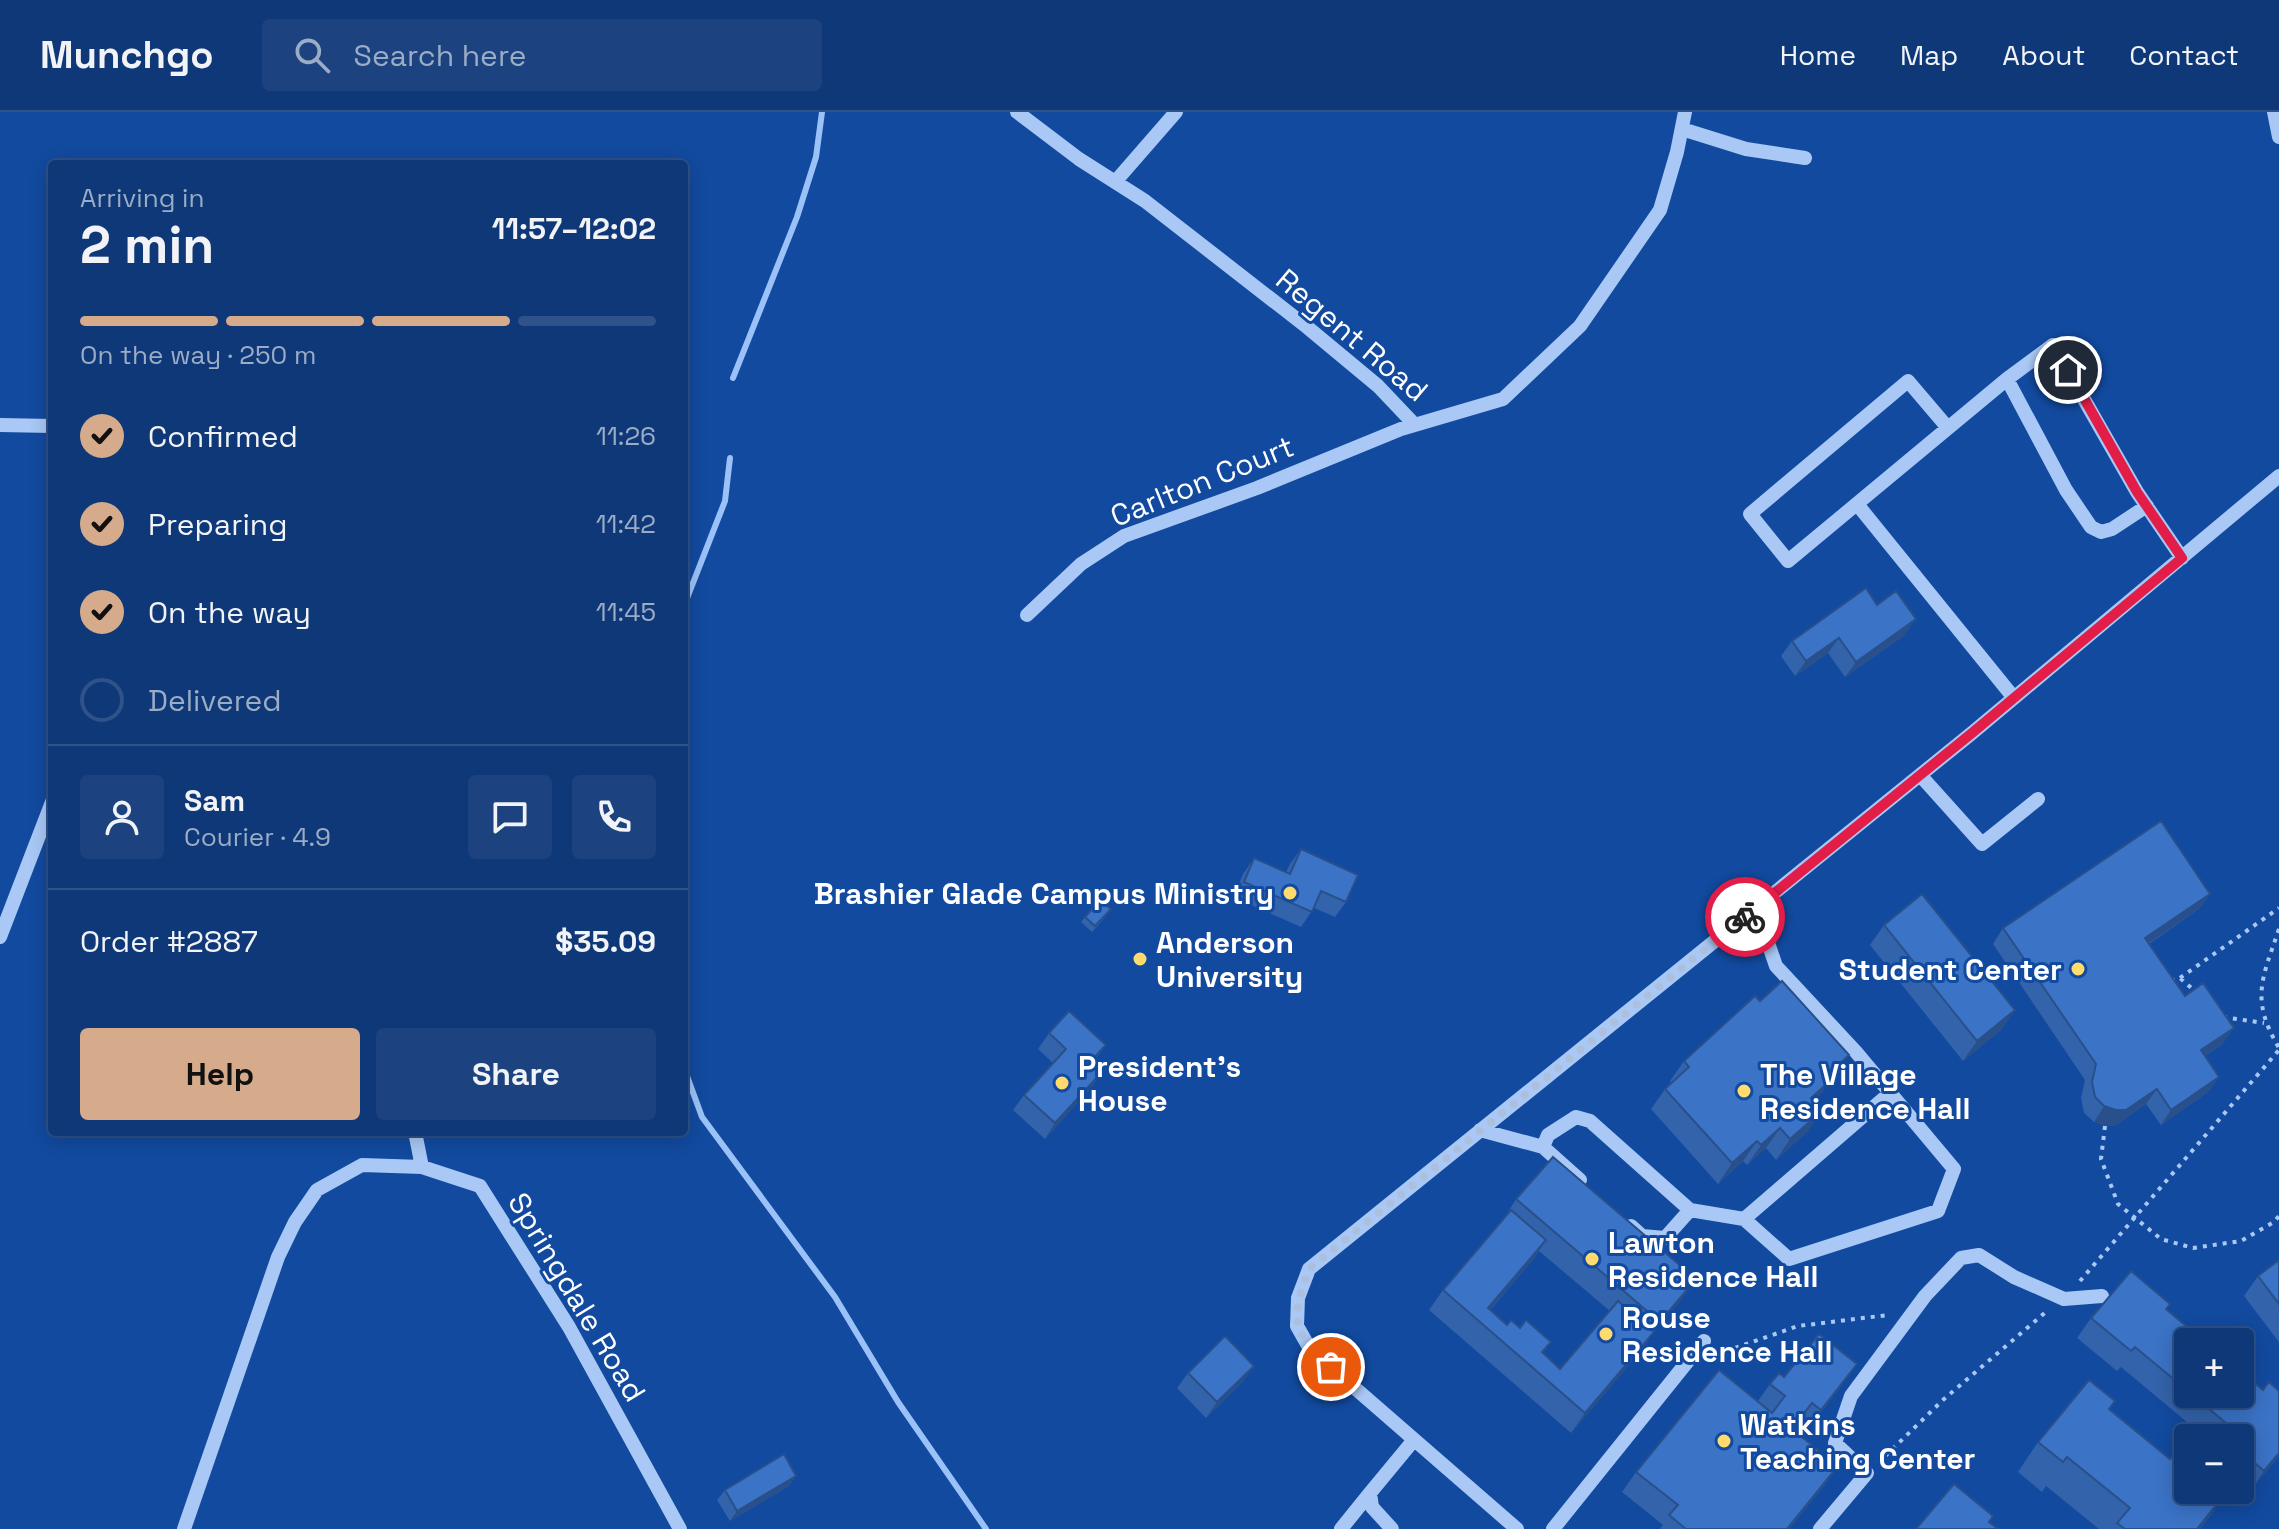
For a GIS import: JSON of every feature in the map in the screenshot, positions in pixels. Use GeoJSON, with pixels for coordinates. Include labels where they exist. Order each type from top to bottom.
{"type":"FeatureCollection","features":[{"type":"Feature","properties":{"kind":"street","name":"Regent Road"},"geometry":{"type":"LineString","coordinates":[[1017,112],[1079,159],[1145,201],[1307,327],[1378,386],[1415,425],[1503,399],[1580,326],[1660,210],[1685,112]]}},
{"type":"Feature","properties":{"kind":"street"},"geometry":{"type":"LineString","coordinates":[[1115,182],[1176,112]]}},
{"type":"Feature","properties":{"kind":"street"},"geometry":{"type":"LineString","coordinates":[[2274,112],[2279,137]]}},
{"type":"Feature","properties":{"kind":"street"},"geometry":{"type":"LineString","coordinates":[[1682,129],[1746,149],[1805,158]]}},
{"type":"Feature","properties":{"kind":"street"},"geometry":{"type":"LineString","coordinates":[[1948,428],[1908,381],[1750,514],[1788,561],[2007,379],[2053,345],[2147,506],[2182,558]]}},
{"type":"Feature","properties":{"kind":"street"},"geometry":{"type":"LineString","coordinates":[[2007,379],[2066,490],[2091,527],[2101,532],[2112,529],[2147,506]]}},
{"type":"Feature","properties":{"kind":"street"},"geometry":{"type":"LineString","coordinates":[[0,425],[48,426]]}},
{"type":"Feature","properties":{"kind":"street","name":"Carlton Court"},"geometry":{"type":"LineString","coordinates":[[1027,615],[1081,564],[1124,536],[1257,488],[1415,425]]}},
{"type":"Feature","properties":{"kind":"street"},"geometry":{"type":"LineString","coordinates":[[1517,1529],[1310,1349],[1297,1326],[1298,1298],[1309,1269],[1920,775],[2279,476]]}},
{"type":"Feature","properties":{"kind":"street"},"geometry":{"type":"LineString","coordinates":[[1857,504],[2014,698]]}},
{"type":"Feature","properties":{"kind":"street"},"geometry":{"type":"LineString","coordinates":[[1920,775],[1982,844],[2038,799]]}},
{"type":"Feature","properties":{"kind":"street"},"geometry":{"type":"LineString","coordinates":[[0,937],[48,812]]}},
{"type":"Feature","properties":{"kind":"street"},"geometry":{"type":"LineString","coordinates":[[1543,1147],[1548,1135],[1576,1117],[1590,1121],[1690,1210],[1744,1219],[1789,1259],[1938,1211],[1954,1169],[1776,966],[1756,908]]}},
{"type":"Feature","properties":{"kind":"street"},"geometry":{"type":"LineString","coordinates":[[1744,1219],[1890,1093]]}},
{"type":"Feature","properties":{"kind":"street"},"geometry":{"type":"LineString","coordinates":[[1480,1130],[1543,1147],[1587,1187]]}},
{"type":"Feature","properties":{"kind":"street"},"geometry":{"type":"LineString","coordinates":[[416,1136],[422,1167]]}},
{"type":"Feature","properties":{"kind":"street","name":"Springdale Road"},"geometry":{"type":"LineString","coordinates":[[184,1529],[278,1257],[295,1222],[317,1190],[362,1165],[422,1167],[480,1186],[569,1327],[680,1529]]}},
{"type":"Feature","properties":{"kind":"street"},"geometry":{"type":"LineString","coordinates":[[1620,1216],[1642,1236],[1665,1238],[1690,1210]]}},
{"type":"Feature","properties":{"kind":"street"},"geometry":{"type":"LineString","coordinates":[[1820,1529],[1867,1473],[1835,1443],[1851,1396],[1912,1314],[1961,1258],[1979,1255],[2014,1277],[2064,1299],[2102,1296]]}},
{"type":"Feature","properties":{"kind":"street"},"geometry":{"type":"LineString","coordinates":[[1553,1529],[1704,1341]]}},
{"type":"Feature","properties":{"kind":"street"},"geometry":{"type":"LineString","coordinates":[[1341,1529],[1413,1441]]}},
{"type":"Feature","properties":{"kind":"street"},"geometry":{"type":"LineString","coordinates":[[1370,1493],[1372,1507],[1392,1529]]}},
{"type":"Feature","properties":{"kind":"path"},"geometry":{"type":"LineString","coordinates":[[2168,982],[2180,978],[2279,908]]}},
{"type":"Feature","properties":{"kind":"path"},"geometry":{"type":"LineString","coordinates":[[1867,1473],[1944,1399],[2064,1299],[2279,1049],[2264,1023],[2260,987],[2279,929]]}},
{"type":"Feature","properties":{"kind":"path"},"geometry":{"type":"LineString","coordinates":[[2180,978],[2202,998]]}},
{"type":"Feature","properties":{"kind":"path"},"geometry":{"type":"LineString","coordinates":[[2213,1008],[2224,1017],[2264,1023]]}},
{"type":"Feature","properties":{"kind":"path"},"geometry":{"type":"LineString","coordinates":[[2105,1126],[2101,1159],[2118,1204],[2161,1239],[2193,1248],[2241,1241],[2279,1216]]}},
{"type":"Feature","properties":{"kind":"path"},"geometry":{"type":"LineString","coordinates":[[1735,1348],[1798,1326],[1912,1314]]}},
{"type":"Feature","properties":{"kind":"building"},"geometry":{"type":"Polygon","coordinates":[[[1866,588],[1877,605],[1896,591],[1916,619],[1856,662],[1839,638],[1806,661],[1792,641],[1866,588]]]}},
{"type":"Feature","properties":{"kind":"building","name":"Student Center"},"geometry":{"type":"Polygon","coordinates":[[[2161,821],[2210,894],[2145,938],[2185,996],[2203,983],[2234,1028],[2201,1050],[2219,1077],[2171,1110],[2157,1089],[2126,1110],[2116,1110],[2104,1106],[2095,1097],[2092,1082],[2096,1064],[2003,928],[2161,821]]]}},
{"type":"Feature","properties":{"kind":"building"},"geometry":{"type":"Polygon","coordinates":[[[1301,849],[1358,875],[1346,902],[1321,891],[1312,912],[1244,882],[1254,858],[1290,874],[1301,849]]]}},
{"type":"Feature","properties":{"kind":"building"},"geometry":{"type":"Polygon","coordinates":[[[1922,894],[2015,1010],[1977,1041],[1884,925],[1922,894]]]}},
{"type":"Feature","properties":{"kind":"building"},"geometry":{"type":"Polygon","coordinates":[[[1100,900],[1111,909],[1095,926],[1085,917],[1100,900]]]}},
{"type":"Feature","properties":{"kind":"building","name":"The Village Residence Hall"},"geometry":{"type":"Polygon","coordinates":[[[1782,981],[1849,1055],[1827,1075],[1831,1080],[1811,1098],[1822,1111],[1790,1139],[1780,1128],[1761,1145],[1757,1141],[1732,1163],[1665,1089],[1689,1067],[1684,1061],[1755,996],[1760,1001],[1782,981]]]}},
{"type":"Feature","properties":{"kind":"building","name":"President's House"},"geometry":{"type":"Polygon","coordinates":[[[1069,1011],[1106,1045],[1090,1062],[1102,1072],[1055,1123],[1024,1095],[1066,1049],[1049,1033],[1069,1011]]]}},
{"type":"Feature","properties":{"kind":"building"},"geometry":{"type":"Polygon","coordinates":[[[1553,1157],[1696,1279],[1660,1322],[1516,1199],[1553,1157]]]}},
{"type":"Feature","properties":{"kind":"building","name":"Rouse Residence Hall"},"geometry":{"type":"Polygon","coordinates":[[[1511,1210],[1546,1240],[1488,1308],[1507,1325],[1511,1320],[1520,1328],[1526,1320],[1551,1342],[1542,1352],[1560,1369],[1618,1301],[1654,1332],[1585,1413],[1443,1290],[1511,1210]]]}},
{"type":"Feature","properties":{"kind":"building"},"geometry":{"type":"Polygon","coordinates":[[[2279,1260],[2279,1304],[2258,1276],[2279,1260]]]}},
{"type":"Feature","properties":{"kind":"building"},"geometry":{"type":"Polygon","coordinates":[[[2131,1271],[2170,1304],[2166,1309],[2188,1328],[2174,1328],[2174,1379],[2135,1347],[2131,1351],[2091,1318],[2131,1271]]]}},
{"type":"Feature","properties":{"kind":"building","name":"Watkins Teaching Center"},"geometry":{"type":"Polygon","coordinates":[[[1819,1334],[1857,1364],[1821,1410],[1812,1403],[1792,1429],[1838,1466],[1787,1529],[1686,1529],[1669,1515],[1678,1505],[1636,1472],[1719,1370],[1772,1413],[1785,1396],[1770,1384],[1779,1373],[1784,1377],[1819,1334]]]}},
{"type":"Feature","properties":{"kind":"building"},"geometry":{"type":"Polygon","coordinates":[[[1225,1336],[1254,1366],[1217,1402],[1188,1373],[1225,1336]]]}},
{"type":"Feature","properties":{"kind":"building"},"geometry":{"type":"Polygon","coordinates":[[[2089,1380],[2115,1401],[2109,1409],[2170,1459],[2174,1454],[2174,1504],[2217,1504],[2197,1529],[2125,1529],[2117,1523],[2130,1508],[2067,1457],[2063,1462],[2038,1442],[2089,1380]]]}},
{"type":"Feature","properties":{"kind":"building"},"geometry":{"type":"Polygon","coordinates":[[[2269,1382],[2279,1391],[2279,1453],[2264,1471],[2254,1462],[2254,1424],[2227,1424],[2208,1408],[2254,1408],[2254,1383],[2263,1390],[2269,1382]]]}},
{"type":"Feature","properties":{"kind":"building"},"geometry":{"type":"Polygon","coordinates":[[[784,1454],[796,1476],[737,1511],[725,1490],[784,1454]]]}},
{"type":"Feature","properties":{"kind":"building"},"geometry":{"type":"Polygon","coordinates":[[[1954,1484],[1993,1516],[1989,1522],[1998,1529],[1916,1529],[1954,1484]]]}},
{"type":"Feature","properties":{"kind":"waterway"},"geometry":{"type":"LineString","coordinates":[[733,378],[797,217],[816,157],[822,112]]}},
{"type":"Feature","properties":{"kind":"waterway"},"geometry":{"type":"LineString","coordinates":[[688,596],[725,501],[730,458]]}},
{"type":"Feature","properties":{"kind":"waterway"},"geometry":{"type":"LineString","coordinates":[[688,1079],[702,1117],[835,1297],[898,1402],[986,1529]]}},
{"type":"Feature","properties":{"kind":"way so far"},"geometry":{"type":"LineString","coordinates":[[1331,1367],[1310,1349],[1297,1326],[1298,1298],[1309,1269],[1745,917]]}},
{"type":"Feature","properties":{"kind":"place","name":"Brashier Glade Campus Ministry"},"geometry":{"type":"Point","coordinates":[1290,893]}},
{"type":"Feature","properties":{"kind":"place","name":"Anderson University"},"geometry":{"type":"Point","coordinates":[1140,959]}},
{"type":"Feature","properties":{"kind":"place","name":"Student Center"},"geometry":{"type":"Point","coordinates":[2078,969]}},
{"type":"Feature","properties":{"kind":"place","name":"President's House"},"geometry":{"type":"Point","coordinates":[1062,1083]}},
{"type":"Feature","properties":{"kind":"place","name":"The Village Residence Hall"},"geometry":{"type":"Point","coordinates":[1744,1091]}},
{"type":"Feature","properties":{"kind":"place","name":"Lawton Residence Hall"},"geometry":{"type":"Point","coordinates":[1592,1259]}},
{"type":"Feature","properties":{"kind":"place","name":"Rouse Residence Hall"},"geometry":{"type":"Point","coordinates":[1606,1334]}},
{"type":"Feature","properties":{"kind":"place","name":"Watkins Teaching Center"},"geometry":{"type":"Point","coordinates":[1724,1441]}},
{"type":"Feature","properties":{"kind":"route"},"geometry":{"type":"LineString","coordinates":[[1745,917],[2182,558],[2137,492],[2068,370]]}}]}
